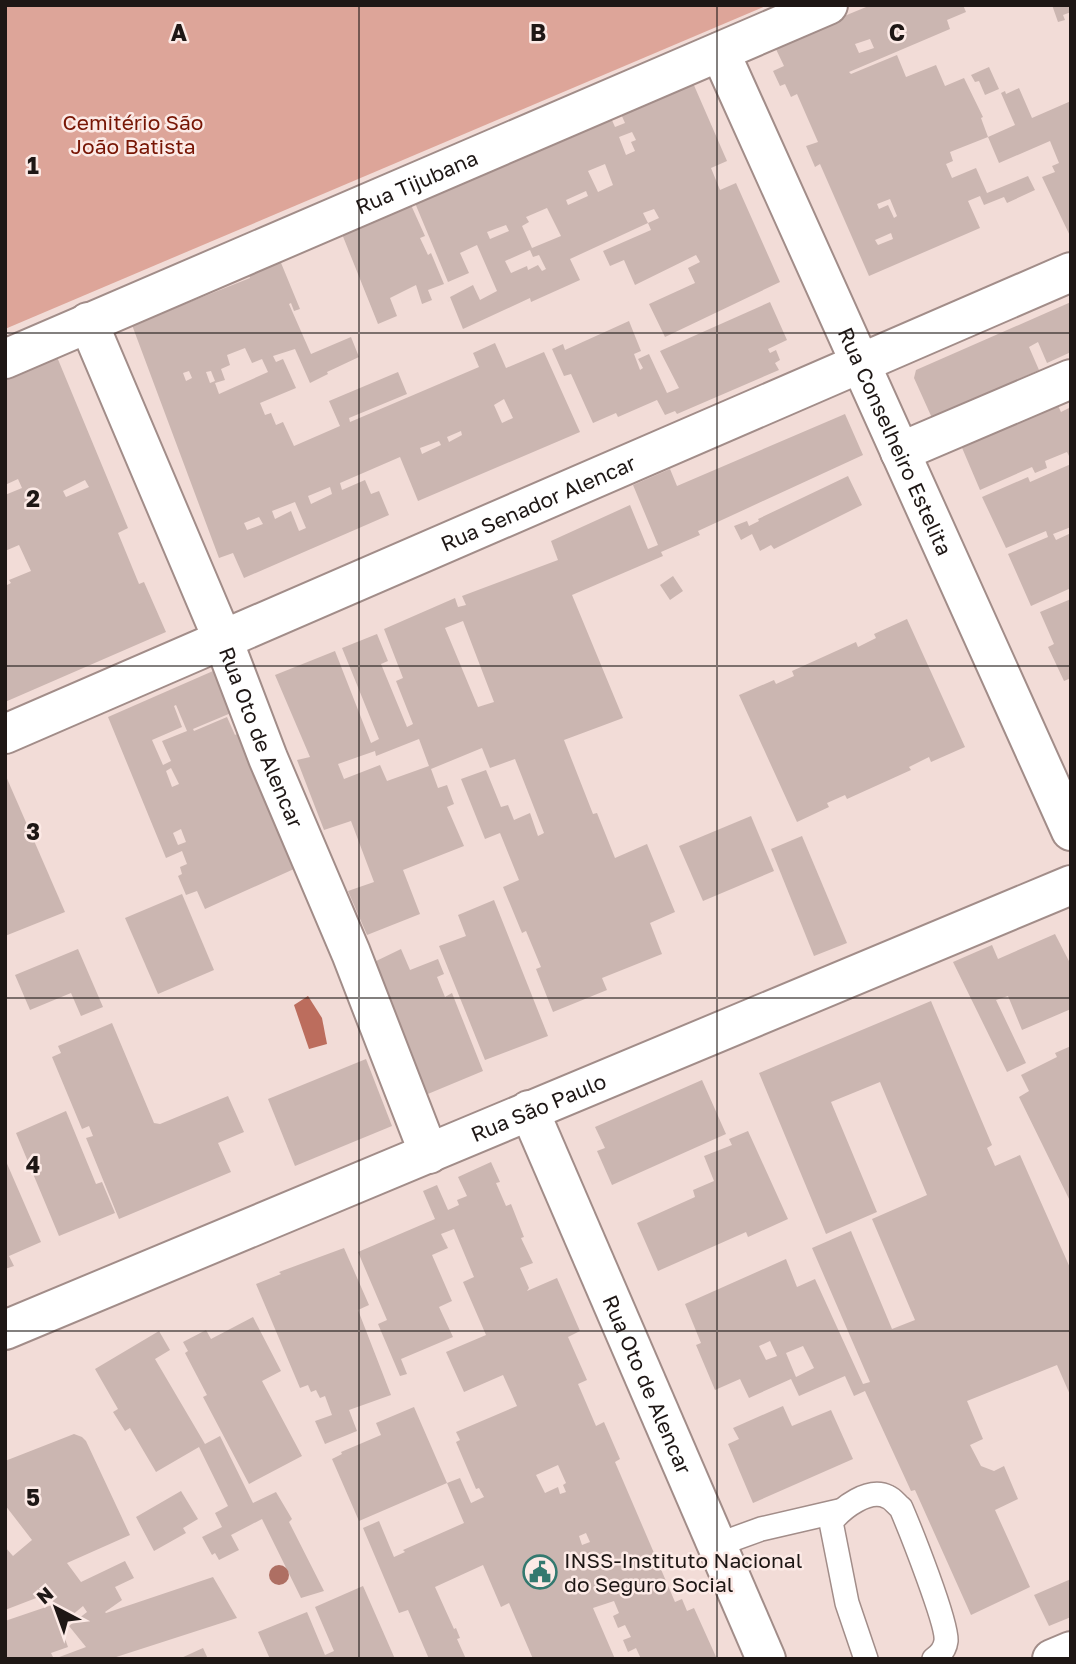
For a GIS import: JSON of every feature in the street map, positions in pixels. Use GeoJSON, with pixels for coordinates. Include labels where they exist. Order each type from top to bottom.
{"type":"FeatureCollection","features":[{"type":"Feature","properties":{"kind":"street","name":"Rua Tijubana"},"geometry":{"type":"LineString","coordinates":[[5,359],[828,5]]}},
{"type":"Feature","properties":{"kind":"street","name":"Rua Conselheiro Estelita"},"geometry":{"type":"LineString","coordinates":[[720,52],[1071,831]]}},
{"type":"Feature","properties":{"kind":"street","name":"Rua Senador Alencar"},"geometry":{"type":"LineString","coordinates":[[5,734],[1071,272]]}},
{"type":"Feature","properties":{"kind":"street","name":"Rua Oto de Alencar"},"geometry":{"type":"LineString","coordinates":[[88,322],[223,640],[268,758],[351,953],[429,1154]]}},
{"type":"Feature","properties":{"kind":"street"},"geometry":{"type":"LineString","coordinates":[[900,452],[1071,379]]}},
{"type":"Feature","properties":{"kind":"street","name":"Rua São Paulo"},"geometry":{"type":"LineString","coordinates":[[5,1330],[1071,885]]}},
{"type":"Feature","properties":{"kind":"street","name":"Rua Oto de Alencar"},"geometry":{"type":"LineString","coordinates":[[529,1110],[766,1659]]}},
{"type":"Feature","properties":{"kind":"street"},"geometry":{"type":"LineString","coordinates":[[1052,1659],[1071,1651]]}},
{"type":"Feature","properties":{"kind":"lane"},"geometry":{"type":"LineString","coordinates":[[866,1659],[847,1603],[831,1522],[839,1511],[852,1502],[876,1494],[889,1497],[901,1508],[939,1613],[946,1638],[944,1648],[934,1659]]}},
{"type":"Feature","properties":{"kind":"lane"},"geometry":{"type":"LineString","coordinates":[[717,1545],[761,1529],[839,1511]]}},
{"type":"Feature","properties":{"kind":"green space","name":"Cemitério São João Batista"},"geometry":{"type":"Polygon","coordinates":[[[5,5],[768,5],[5,329],[5,5]]]}},
{"type":"Feature","properties":{"kind":"shaded area"},"geometry":{"type":"Polygon","coordinates":[[[308,996],[322,1018],[327,1044],[309,1049],[294,1005],[308,996]]]}},
{"type":"Feature","properties":{"kind":"building"},"geometry":{"type":"Polygon","coordinates":[[[871,5],[963,5],[966,12],[947,20],[950,29],[849,72],[851,74],[897,55],[906,77],[936,65],[945,86],[964,78],[983,117],[981,118],[988,137],[950,152],[953,161],[946,164],[952,178],[976,168],[987,193],[1028,176],[1035,190],[1007,203],[1004,197],[984,205],[980,196],[968,201],[980,228],[869,276],[820,164],[815,167],[806,146],[818,142],[797,94],[791,97],[785,84],[780,86],[773,71],[784,66],[774,45],[871,5]],[[870,39],[855,44],[859,53],[874,48],[870,39]],[[890,199],[877,204],[879,209],[888,205],[894,218],[897,216],[890,199]],[[891,233],[875,240],[878,245],[893,239],[891,233]]]}},
{"type":"Feature","properties":{"kind":"building"},"geometry":{"type":"Polygon","coordinates":[[[1052,5],[1071,5],[1071,12],[1063,15],[1065,20],[1058,22],[1052,5]]]}},
{"type":"Feature","properties":{"kind":"building"},"geometry":{"type":"Polygon","coordinates":[[[989,67],[999,89],[985,95],[979,81],[975,82],[971,75],[989,67]]]}},
{"type":"Feature","properties":{"kind":"building"},"geometry":{"type":"Polygon","coordinates":[[[693,83],[727,161],[711,168],[720,190],[736,183],[780,282],[665,337],[649,304],[695,283],[688,268],[700,262],[696,255],[635,285],[624,260],[610,266],[603,251],[651,230],[648,223],[570,259],[580,280],[531,302],[530,298],[463,329],[450,297],[473,285],[480,300],[497,291],[477,245],[460,253],[469,273],[448,282],[415,203],[611,118],[615,127],[625,123],[621,114],[693,83]],[[632,132],[619,137],[626,155],[635,151],[631,142],[636,140],[632,132]],[[605,164],[588,171],[598,192],[613,185],[605,164]],[[586,191],[566,200],[568,205],[588,196],[586,191]],[[547,208],[526,217],[529,222],[522,226],[532,248],[561,236],[547,208]],[[654,209],[643,213],[648,223],[659,218],[654,209]],[[506,225],[487,232],[490,239],[509,231],[506,225]],[[530,250],[505,261],[511,273],[527,266],[528,270],[538,265],[542,271],[546,269],[539,255],[533,257],[530,250]]]}},
{"type":"Feature","properties":{"kind":"building"},"geometry":{"type":"Polygon","coordinates":[[[1019,88],[1032,118],[1071,101],[1071,238],[1042,177],[1055,172],[1052,166],[1059,163],[1050,141],[999,163],[988,137],[1015,125],[1001,93],[1005,91],[1006,94],[1019,88]]]}},
{"type":"Feature","properties":{"kind":"building"},"geometry":{"type":"Polygon","coordinates":[[[411,205],[425,236],[420,238],[428,255],[431,253],[444,284],[428,290],[432,300],[422,304],[416,285],[390,298],[397,316],[378,324],[342,234],[411,205]]]}},
{"type":"Feature","properties":{"kind":"building"},"geometry":{"type":"Polygon","coordinates":[[[279,258],[300,309],[294,311],[291,303],[289,304],[311,354],[351,337],[359,357],[310,383],[295,349],[273,356],[276,362],[283,359],[296,388],[260,403],[265,415],[271,413],[276,425],[283,422],[294,446],[340,426],[329,401],[398,372],[407,394],[349,418],[350,422],[479,367],[473,353],[495,343],[506,368],[544,352],[580,432],[418,501],[400,457],[340,483],[342,490],[365,480],[371,494],[379,491],[389,515],[244,578],[233,553],[219,558],[132,325],[250,278],[249,275],[279,258]],[[245,348],[227,355],[230,365],[221,369],[225,380],[215,383],[219,394],[268,372],[262,359],[252,363],[245,348]],[[189,371],[183,373],[186,381],[192,378],[189,371]],[[211,371],[206,372],[210,383],[215,381],[211,371]],[[504,399],[494,405],[502,423],[513,418],[504,399]],[[461,431],[447,437],[449,442],[462,435],[461,431]],[[439,441],[420,448],[422,454],[441,445],[439,441]],[[330,487],[308,496],[311,504],[332,494],[330,487]],[[295,502],[272,511],[275,519],[291,511],[299,531],[306,528],[295,502]],[[259,517],[244,523],[247,530],[263,524],[259,517]]]}},
{"type":"Feature","properties":{"kind":"building"},"geometry":{"type":"Polygon","coordinates":[[[770,302],[787,340],[768,349],[770,353],[776,350],[780,360],[775,363],[779,370],[677,414],[675,411],[665,415],[657,400],[618,417],[616,413],[593,423],[571,374],[564,376],[552,349],[563,344],[565,350],[629,321],[641,351],[634,354],[640,370],[643,368],[638,359],[649,354],[667,393],[679,388],[660,351],[770,302]]]}},
{"type":"Feature","properties":{"kind":"building"},"geometry":{"type":"Polygon","coordinates":[[[1071,302],[1071,352],[1047,363],[1038,342],[1029,347],[1039,370],[932,418],[914,378],[916,370],[1071,302]]]}},
{"type":"Feature","properties":{"kind":"building"},"geometry":{"type":"Polygon","coordinates":[[[57,357],[128,528],[118,533],[139,584],[144,582],[166,632],[5,702],[5,586],[11,583],[9,580],[31,571],[19,545],[5,551],[5,495],[22,488],[18,479],[5,485],[5,379],[57,357]],[[85,480],[63,491],[66,497],[89,487],[85,480]]]}},
{"type":"Feature","properties":{"kind":"building"},"geometry":{"type":"Polygon","coordinates":[[[1053,395],[1061,412],[1071,407],[1071,460],[1067,452],[1045,461],[1047,468],[1035,473],[1032,467],[980,490],[957,436],[1053,395]]]}},
{"type":"Feature","properties":{"kind":"building"},"geometry":{"type":"Polygon","coordinates":[[[845,414],[863,455],[698,531],[700,535],[661,552],[663,556],[572,595],[623,718],[564,740],[593,814],[597,813],[615,858],[647,844],[675,912],[650,923],[662,954],[602,978],[607,990],[553,1012],[536,969],[541,967],[526,931],[522,933],[503,887],[519,880],[500,833],[485,839],[461,779],[486,770],[501,807],[508,805],[514,820],[530,813],[538,836],[544,833],[515,759],[490,768],[482,748],[431,769],[438,788],[447,785],[454,804],[447,807],[464,846],[403,870],[420,914],[367,935],[348,891],[374,882],[351,821],[324,830],[297,760],[310,757],[275,675],[335,651],[371,743],[379,739],[342,648],[377,634],[388,661],[381,664],[407,727],[413,724],[396,681],[403,678],[384,629],[455,598],[458,607],[466,605],[462,596],[558,560],[551,541],[630,505],[648,549],[658,545],[633,485],[670,469],[677,486],[845,414]],[[463,621],[445,628],[478,707],[494,702],[463,621]],[[419,739],[376,756],[375,751],[338,764],[344,779],[380,765],[387,781],[429,766],[419,739]]]}},
{"type":"Feature","properties":{"kind":"building"},"geometry":{"type":"Polygon","coordinates":[[[1071,464],[1071,527],[1053,534],[1056,540],[1071,533],[1071,588],[1031,606],[1008,554],[1048,537],[1046,531],[1006,548],[982,497],[1028,477],[1030,482],[1071,464]]]}},
{"type":"Feature","properties":{"kind":"building"},"geometry":{"type":"Polygon","coordinates":[[[848,476],[862,505],[774,549],[771,545],[760,551],[752,534],[741,540],[734,526],[747,521],[749,526],[759,521],[758,519],[848,476]]]}},
{"type":"Feature","properties":{"kind":"building"},"geometry":{"type":"Polygon","coordinates":[[[673,576],[683,591],[670,600],[660,585],[673,576]]]}},
{"type":"Feature","properties":{"kind":"building"},"geometry":{"type":"Polygon","coordinates":[[[1071,599],[1071,678],[1064,681],[1048,647],[1054,644],[1040,612],[1071,599]]]}},
{"type":"Feature","properties":{"kind":"building"},"geometry":{"type":"Polygon","coordinates":[[[907,619],[965,747],[931,762],[929,757],[909,767],[911,770],[847,799],[845,795],[827,803],[829,807],[797,822],[739,695],[774,680],[776,684],[794,676],[792,671],[856,642],[858,647],[876,638],[874,634],[907,619]]]}},
{"type":"Feature","properties":{"kind":"building"},"geometry":{"type":"Polygon","coordinates":[[[213,671],[231,713],[193,729],[194,731],[227,717],[235,735],[239,733],[294,869],[205,909],[197,891],[186,895],[178,876],[182,874],[180,867],[187,864],[182,851],[166,858],[108,717],[213,671]],[[176,705],[174,706],[182,727],[152,740],[163,765],[171,761],[162,741],[187,731],[176,705]],[[171,768],[166,771],[172,787],[179,784],[171,768]],[[181,829],[173,833],[178,845],[186,842],[181,829]]]}},
{"type":"Feature","properties":{"kind":"building"},"geometry":{"type":"Polygon","coordinates":[[[5,774],[65,912],[5,936],[5,774]]]}},
{"type":"Feature","properties":{"kind":"building"},"geometry":{"type":"Polygon","coordinates":[[[751,816],[774,871],[703,901],[679,846],[751,816]]]}},
{"type":"Feature","properties":{"kind":"building"},"geometry":{"type":"Polygon","coordinates":[[[802,836],[847,943],[814,956],[771,849],[802,836]]]}},
{"type":"Feature","properties":{"kind":"building"},"geometry":{"type":"Polygon","coordinates":[[[182,894],[214,970],[158,994],[125,918],[182,894]]]}},
{"type":"Feature","properties":{"kind":"building"},"geometry":{"type":"Polygon","coordinates":[[[494,900],[548,1036],[485,1060],[439,946],[466,936],[458,915],[494,900]]]}},
{"type":"Feature","properties":{"kind":"building"},"geometry":{"type":"Polygon","coordinates":[[[1055,934],[1071,965],[1071,1009],[1022,1030],[1008,996],[996,1000],[1026,1063],[1007,1072],[953,962],[992,945],[998,959],[1055,934]]]}},
{"type":"Feature","properties":{"kind":"building"},"geometry":{"type":"Polygon","coordinates":[[[78,949],[103,1007],[81,1016],[71,993],[30,1010],[15,975],[78,949]]]}},
{"type":"Feature","properties":{"kind":"building"},"geometry":{"type":"Polygon","coordinates":[[[401,949],[410,970],[438,959],[444,974],[437,977],[445,997],[452,993],[483,1071],[423,1096],[370,964],[401,949]]]}},
{"type":"Feature","properties":{"kind":"building"},"geometry":{"type":"Polygon","coordinates":[[[931,1001],[992,1145],[987,1148],[995,1166],[1020,1155],[1071,1270],[1071,1397],[1057,1365],[967,1401],[983,1439],[970,1445],[981,1466],[994,1471],[1004,1466],[1018,1499],[995,1510],[1030,1587],[971,1615],[915,1490],[911,1491],[865,1391],[854,1396],[845,1376],[799,1396],[791,1379],[749,1398],[740,1379],[715,1390],[696,1345],[701,1343],[685,1304],[786,1259],[797,1287],[815,1279],[863,1384],[870,1382],[812,1248],[851,1231],[892,1329],[915,1320],[872,1219],[927,1195],[880,1082],[831,1102],[877,1212],[826,1234],[759,1073],[931,1001]],[[770,1341],[759,1346],[766,1360],[777,1356],[770,1341]],[[803,1346],[786,1353],[796,1377],[814,1368],[803,1346]]]}},
{"type":"Feature","properties":{"kind":"building"},"geometry":{"type":"Polygon","coordinates":[[[112,1023],[154,1123],[160,1124],[228,1096],[244,1132],[218,1143],[231,1172],[119,1219],[86,1138],[93,1136],[89,1126],[82,1129],[52,1057],[61,1053],[58,1046],[112,1023]]]}},
{"type":"Feature","properties":{"kind":"building"},"geometry":{"type":"Polygon","coordinates":[[[1071,1046],[1071,1203],[1019,1097],[1029,1091],[1021,1075],[1057,1057],[1055,1053],[1071,1046]]]}},
{"type":"Feature","properties":{"kind":"building"},"geometry":{"type":"Polygon","coordinates":[[[366,1059],[392,1126],[295,1166],[268,1099],[366,1059]]]}},
{"type":"Feature","properties":{"kind":"building"},"geometry":{"type":"Polygon","coordinates":[[[702,1080],[726,1134],[612,1185],[597,1151],[605,1148],[595,1127],[702,1080]]]}},
{"type":"Feature","properties":{"kind":"building"},"geometry":{"type":"Polygon","coordinates":[[[66,1111],[96,1184],[102,1182],[115,1213],[59,1236],[16,1133],[66,1111]]]}},
{"type":"Feature","properties":{"kind":"building"},"geometry":{"type":"Polygon","coordinates":[[[748,1131],[788,1219],[748,1237],[746,1232],[658,1271],[637,1223],[695,1197],[693,1190],[714,1181],[704,1156],[732,1145],[729,1139],[748,1131]]]}},
{"type":"Feature","properties":{"kind":"building"},"geometry":{"type":"Polygon","coordinates":[[[5,1159],[41,1242],[9,1256],[14,1266],[5,1269],[5,1159]]]}},
{"type":"Feature","properties":{"kind":"building"},"geometry":{"type":"Polygon","coordinates":[[[491,1162],[500,1182],[496,1183],[506,1206],[511,1204],[524,1237],[521,1238],[533,1263],[520,1268],[529,1288],[527,1291],[557,1278],[580,1331],[568,1337],[587,1380],[578,1384],[596,1426],[604,1422],[620,1459],[615,1462],[675,1602],[682,1599],[687,1611],[694,1608],[717,1659],[641,1659],[636,1648],[628,1652],[623,1640],[631,1637],[625,1625],[618,1628],[613,1616],[619,1613],[614,1601],[593,1608],[615,1659],[533,1659],[509,1603],[501,1607],[483,1565],[435,1587],[454,1629],[456,1628],[460,1638],[457,1639],[466,1659],[429,1659],[408,1610],[399,1613],[363,1528],[379,1521],[394,1557],[405,1552],[403,1550],[464,1523],[447,1483],[460,1478],[471,1503],[484,1497],[479,1488],[476,1489],[456,1442],[460,1440],[456,1432],[517,1406],[503,1375],[464,1392],[446,1352],[486,1335],[463,1282],[474,1277],[454,1229],[441,1234],[448,1248],[432,1255],[452,1301],[439,1307],[453,1337],[401,1359],[407,1374],[400,1376],[378,1324],[387,1320],[358,1252],[435,1219],[423,1191],[437,1185],[448,1210],[459,1205],[457,1200],[467,1196],[458,1177],[491,1162]],[[558,1465],[536,1475],[545,1493],[558,1487],[560,1494],[566,1492],[563,1485],[566,1483],[558,1465]],[[586,1533],[579,1536],[582,1545],[590,1542],[586,1533]],[[595,1554],[588,1557],[591,1564],[598,1561],[595,1554]]]}},
{"type":"Feature","properties":{"kind":"building"},"geometry":{"type":"Polygon","coordinates":[[[344,1248],[369,1305],[358,1310],[391,1395],[349,1410],[357,1431],[325,1444],[315,1421],[332,1415],[325,1396],[320,1398],[316,1390],[311,1392],[308,1385],[300,1388],[256,1284],[281,1274],[279,1272],[344,1248]]]}},
{"type":"Feature","properties":{"kind":"building"},"geometry":{"type":"Polygon","coordinates":[[[253,1317],[281,1371],[262,1381],[302,1456],[249,1484],[203,1397],[207,1395],[185,1353],[188,1351],[183,1342],[206,1330],[211,1339],[253,1317]]]}},
{"type":"Feature","properties":{"kind":"building"},"geometry":{"type":"Polygon","coordinates":[[[159,1331],[170,1350],[155,1359],[205,1444],[220,1436],[253,1503],[276,1492],[292,1519],[289,1522],[324,1591],[301,1598],[262,1519],[231,1535],[239,1550],[219,1560],[215,1553],[212,1555],[202,1537],[222,1527],[215,1513],[228,1506],[199,1447],[156,1472],[130,1428],[125,1431],[113,1412],[118,1409],[95,1369],[159,1331]]]}},
{"type":"Feature","properties":{"kind":"building"},"geometry":{"type":"Polygon","coordinates":[[[783,1406],[792,1426],[831,1410],[853,1459],[753,1503],[728,1444],[739,1439],[733,1428],[783,1406]]]}},
{"type":"Feature","properties":{"kind":"building"},"geometry":{"type":"Polygon","coordinates":[[[414,1407],[447,1483],[359,1521],[332,1459],[342,1454],[341,1452],[381,1435],[376,1423],[414,1407]]]}},
{"type":"Feature","properties":{"kind":"building"},"geometry":{"type":"Polygon","coordinates":[[[74,1434],[86,1441],[130,1535],[67,1563],[81,1582],[125,1561],[134,1578],[115,1587],[122,1600],[105,1612],[213,1577],[237,1618],[110,1659],[5,1659],[5,1621],[52,1605],[44,1595],[5,1610],[5,1547],[13,1556],[32,1540],[5,1505],[5,1461],[74,1434]],[[83,1606],[65,1621],[59,1622],[68,1647],[51,1653],[54,1659],[86,1647],[69,1626],[87,1612],[83,1606]]]}},
{"type":"Feature","properties":{"kind":"building"},"geometry":{"type":"Polygon","coordinates":[[[181,1491],[198,1519],[183,1528],[186,1533],[154,1551],[136,1517],[181,1491]]]}},
{"type":"Feature","properties":{"kind":"building"},"geometry":{"type":"Polygon","coordinates":[[[1071,1579],[1071,1617],[1049,1626],[1034,1595],[1071,1579]]]}},
{"type":"Feature","properties":{"kind":"building"},"geometry":{"type":"Polygon","coordinates":[[[363,1586],[395,1659],[270,1659],[258,1632],[307,1612],[325,1655],[334,1651],[315,1607],[363,1586]]]}},
{"type":"Feature","properties":{"kind":"building"},"geometry":{"type":"Polygon","coordinates":[[[203,1648],[208,1659],[179,1659],[203,1648]]]}},
{"type":"Feature","properties":{"kind":"place","name":"INSS-Instituto Nacional do Seguro Social"},"geometry":{"type":"Point","coordinates":[540,1572]}}]}
